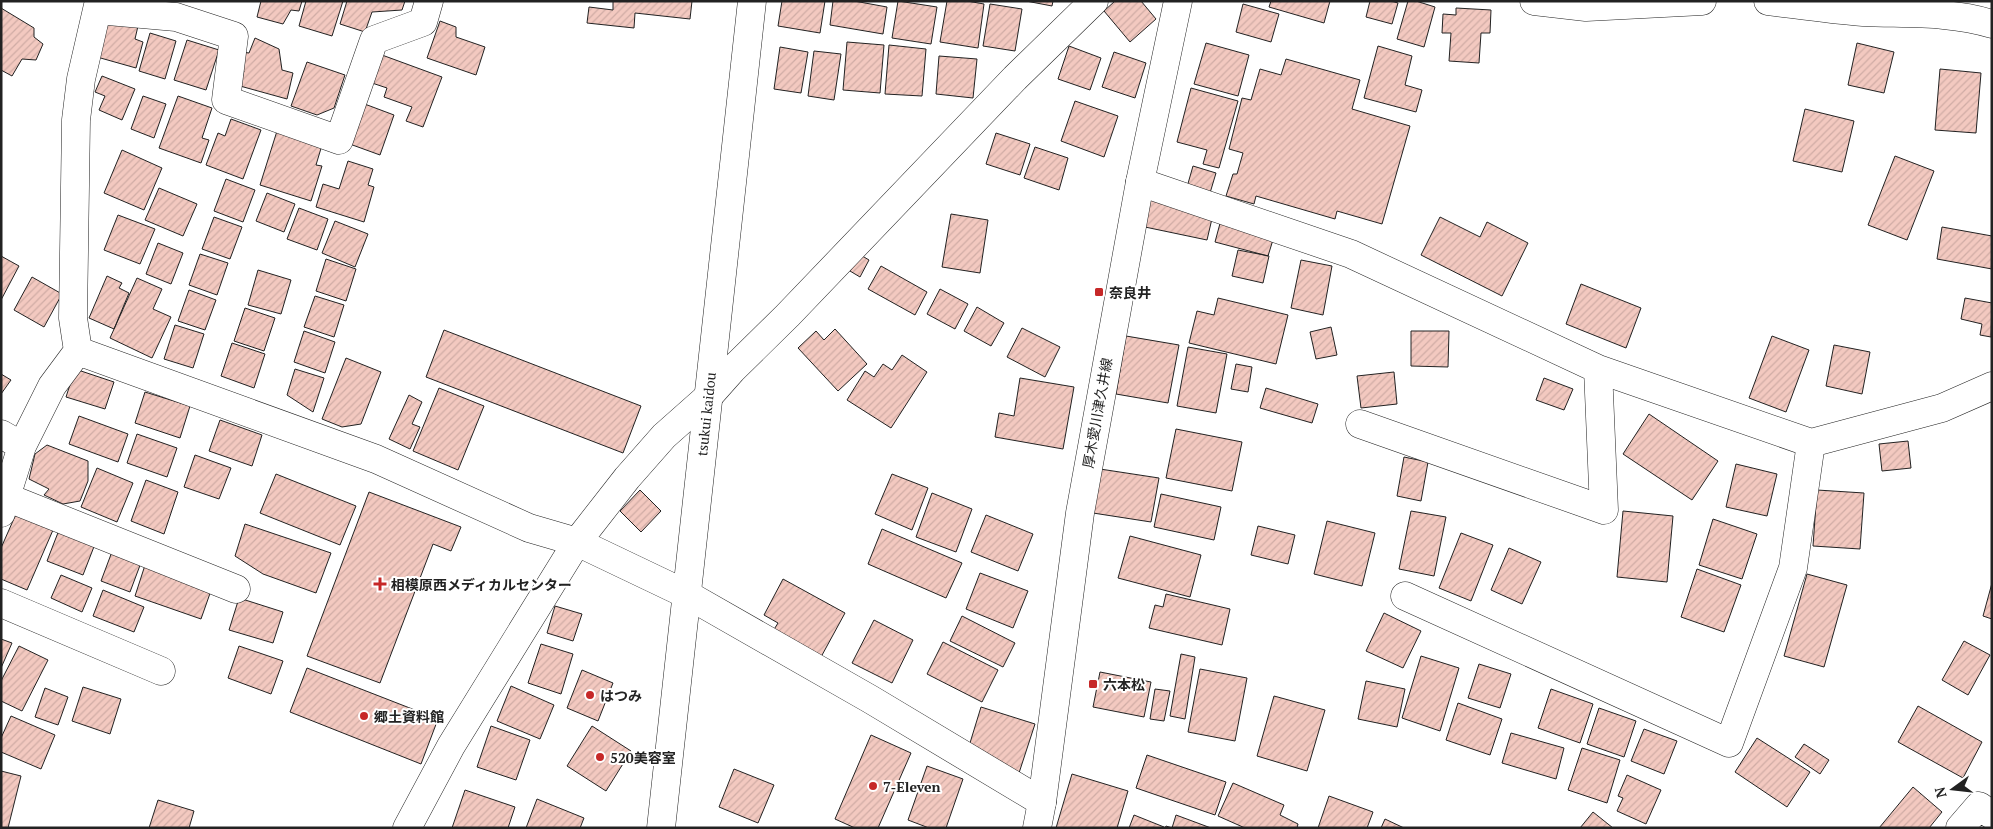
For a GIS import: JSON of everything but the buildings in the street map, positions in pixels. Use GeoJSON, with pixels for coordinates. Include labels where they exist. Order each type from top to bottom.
{"type":"FeatureCollection","features":[{"type":"Feature","properties":{"kind":"main road"},"geometry":{"type":"LineString","coordinates":[[236,589],[4,505],[12,440],[78,351],[73,318],[76,120],[81,79],[98,6],[176,17],[234,36],[226,100],[339,140],[374,40],[422,22],[429,1]]}},
{"type":"Feature","properties":{"kind":"main road","name":"tsukui kaidou"},"geometry":{"type":"LineString","coordinates":[[661,828],[752,1]]}},
{"type":"Feature","properties":{"kind":"main road"},"geometry":{"type":"LineString","coordinates":[[407,828],[451,746],[577,542],[645,456],[668,432],[708,397],[1014,78],[1094,1]]}},
{"type":"Feature","properties":{"kind":"main road","name":"厚木愛川津久井線"},"geometry":{"type":"LineString","coordinates":[[1040,815],[1080,513],[1140,182],[1178,1]]}},
{"type":"Feature","properties":{"kind":"main road"},"geometry":{"type":"LineString","coordinates":[[1534,1],[1586,7],[1702,1]]}},
{"type":"Feature","properties":{"kind":"main road"},"geometry":{"type":"LineString","coordinates":[[1768,1],[1862,12],[1919,7],[1987,16]]}},
{"type":"Feature","properties":{"kind":"main road"},"geometry":{"type":"LineString","coordinates":[[1140,182],[1351,254],[1598,369],[1811,443],[1942,408],[1992,386]]}},
{"type":"Feature","properties":{"kind":"main road"},"geometry":{"type":"LineString","coordinates":[[78,351],[376,459],[529,528],[577,542],[686,594],[870,699],[1040,815]]}},
{"type":"Feature","properties":{"kind":"main road"},"geometry":{"type":"LineString","coordinates":[[1360,424],[1604,510],[1598,369]]}},
{"type":"Feature","properties":{"kind":"main road"},"geometry":{"type":"LineString","coordinates":[[1405,596],[1729,743],[1793,568],[1811,443]]}},
{"type":"Feature","properties":{"kind":"main road"},"geometry":{"type":"LineString","coordinates":[[1,603],[160,671]]}},
{"type":"Feature","properties":{"kind":"main road"},"geometry":{"type":"LineString","coordinates":[[1960,828],[1979,806],[1992,815]]}},
{"type":"Feature","properties":{"kind":"place","name":"奈良井"},"geometry":{"type":"Point","coordinates":[1099,292]}},
{"type":"Feature","properties":{"kind":"place","name":"相模原西メディカルセンター"},"geometry":{"type":"Point","coordinates":[380,584]}},
{"type":"Feature","properties":{"kind":"place","name":"六本松"},"geometry":{"type":"Point","coordinates":[1093,684]}},
{"type":"Feature","properties":{"kind":"place","name":"はつみ"},"geometry":{"type":"Point","coordinates":[590,695]}},
{"type":"Feature","properties":{"kind":"place","name":"郷土資料館"},"geometry":{"type":"Point","coordinates":[364,716]}},
{"type":"Feature","properties":{"kind":"place","name":"520美容室"},"geometry":{"type":"Point","coordinates":[600,757]}},
{"type":"Feature","properties":{"kind":"place","name":"7-Eleven"},"geometry":{"type":"Point","coordinates":[873,786]}}]}
